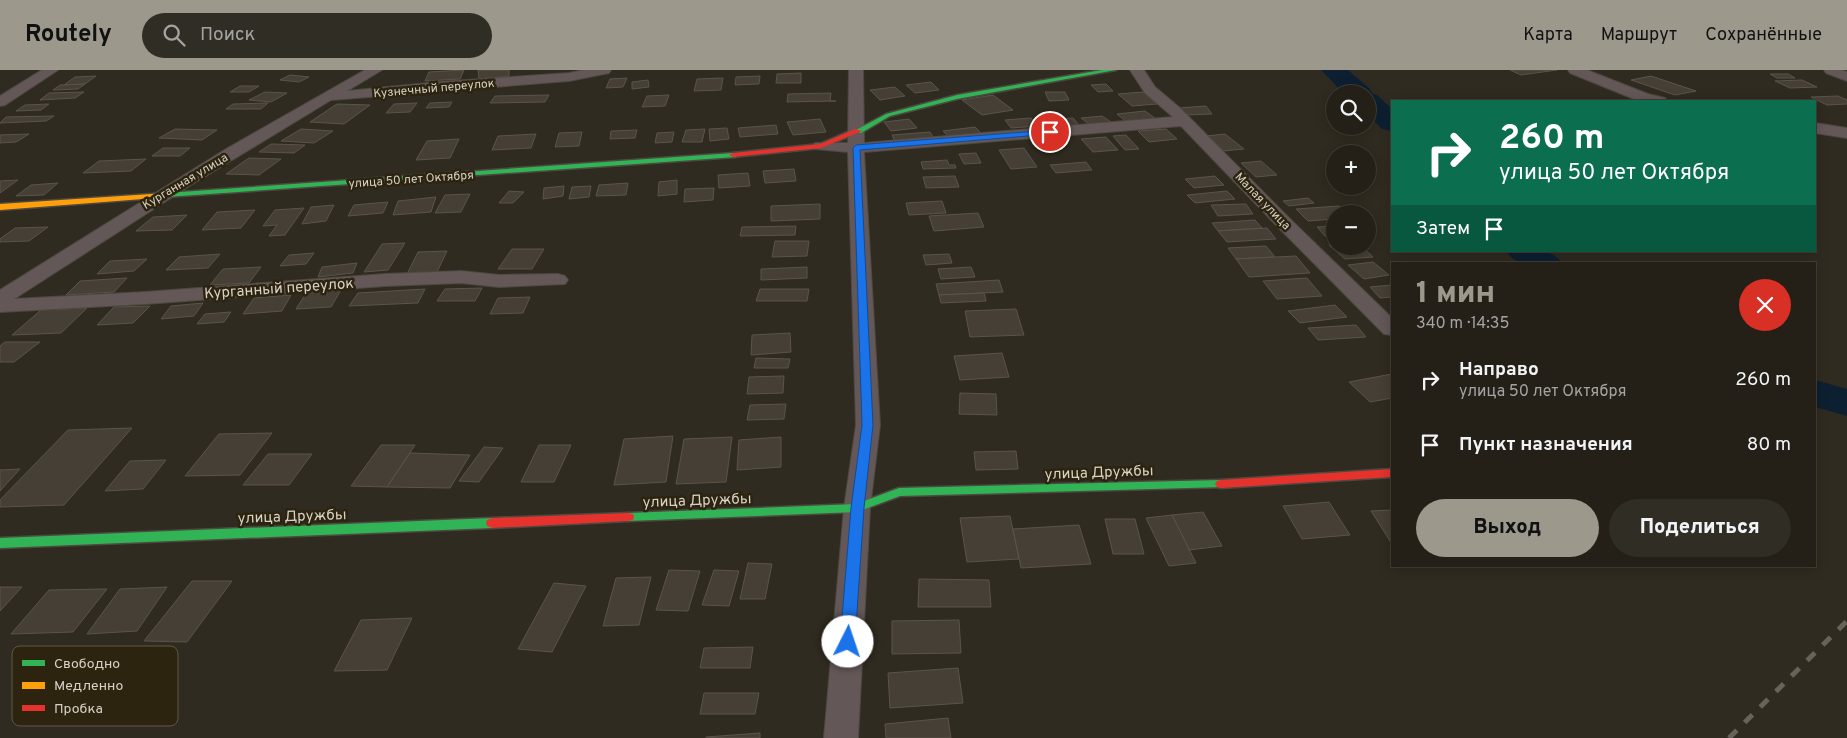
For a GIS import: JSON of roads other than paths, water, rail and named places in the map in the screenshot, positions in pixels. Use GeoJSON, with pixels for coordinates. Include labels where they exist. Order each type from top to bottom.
{"type":"FeatureCollection","features":[{"type":"Feature","properties":{"kind":"street"},"geometry":{"type":"LineString","coordinates":[[0,102],[51,70]]}},
{"type":"Feature","properties":{"kind":"street","name":"Курганная улица"},"geometry":{"type":"LineString","coordinates":[[0,299],[158,197],[324,98],[375,70]]}},
{"type":"Feature","properties":{"kind":"street","name":"Кузнечный переулок"},"geometry":{"type":"LineString","coordinates":[[324,98],[438,86],[568,77],[604,70]]}},
{"type":"Feature","properties":{"kind":"street"},"geometry":{"type":"LineString","coordinates":[[841,738],[857,508],[868,425],[856,140],[856,70]]}},
{"type":"Feature","properties":{"kind":"street"},"geometry":{"type":"LineString","coordinates":[[856,140],[888,115],[957,97],[1108,70]]}},
{"type":"Feature","properties":{"kind":"street","name":"Малая улица"},"geometry":{"type":"LineString","coordinates":[[1137,70],[1150,90],[1185,121],[1282,221],[1391,328]]}},
{"type":"Feature","properties":{"kind":"street"},"geometry":{"type":"LineString","coordinates":[[1575,70],[1644,98],[1655,100]]}},
{"type":"Feature","properties":{"kind":"street"},"geometry":{"type":"LineString","coordinates":[[1831,70],[1847,78]]}},
{"type":"Feature","properties":{"kind":"street","name":"улица 50 лет Октября"},"geometry":{"type":"LineString","coordinates":[[0,207],[764,153],[856,140],[1185,121]]}},
{"type":"Feature","properties":{"kind":"street"},"geometry":{"type":"LineString","coordinates":[[1816,128],[1847,133]]}},
{"type":"Feature","properties":{"kind":"street","name":"Курганный переулок"},"geometry":{"type":"LineString","coordinates":[[0,306],[385,280],[461,278],[499,281],[558,280]]}},
{"type":"Feature","properties":{"kind":"street","name":"улица Дружбы"},"geometry":{"type":"LineString","coordinates":[[0,543],[857,508],[899,492],[1255,483],[1391,474]]}},
{"type":"Feature","properties":{"kind":"waterway"},"geometry":{"type":"LineString","coordinates":[[1333,70],[1350,85]]}},
{"type":"Feature","properties":{"kind":"waterway"},"geometry":{"type":"LineString","coordinates":[[1376,108],[1391,122]]}},
{"type":"Feature","properties":{"kind":"waterway"},"geometry":{"type":"LineString","coordinates":[[1525,252],[1542,262]]}},
{"type":"Feature","properties":{"kind":"waterway"},"geometry":{"type":"LineString","coordinates":[[1816,393],[1847,403]]}},
{"type":"Feature","properties":{"kind":"railway"},"geometry":{"type":"LineString","coordinates":[[1729,738],[1847,621]]}}]}
